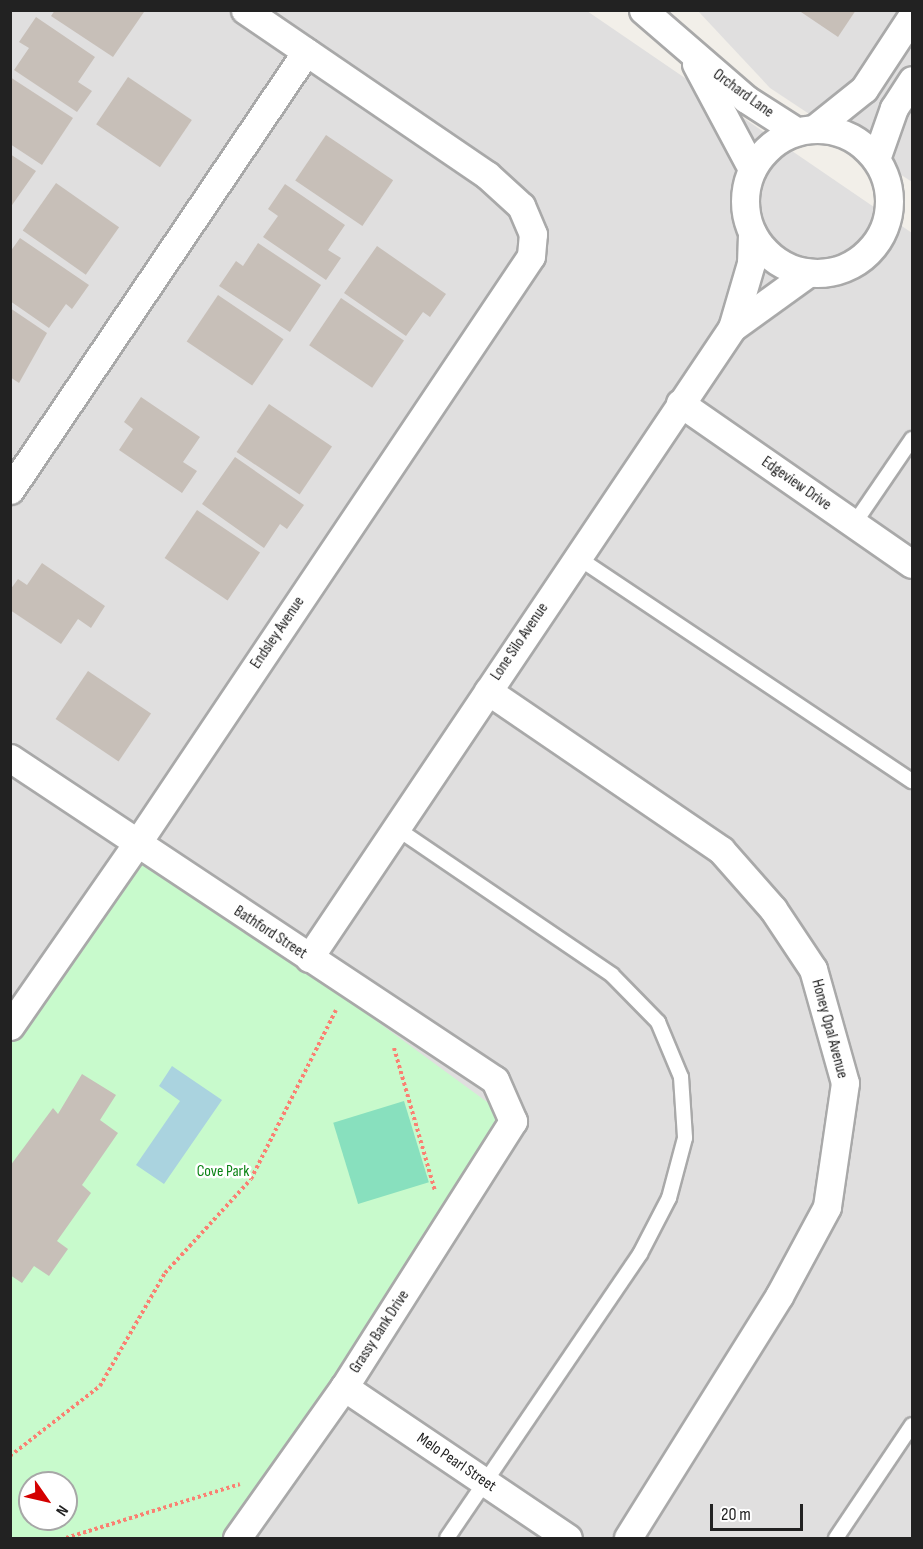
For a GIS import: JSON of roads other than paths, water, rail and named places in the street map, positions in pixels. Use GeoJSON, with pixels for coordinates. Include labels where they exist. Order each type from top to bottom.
{"type":"FeatureCollection","features":[{"type":"Feature","properties":{"kind":"street"},"geometry":{"type":"LineString","coordinates":[[10,490],[306,52],[245,10]]}},
{"type":"Feature","properties":{"kind":"street","name":"Orchard Lane"},"geometry":{"type":"LineString","coordinates":[[643,10],[692,55],[746,99],[805,130]]}},
{"type":"Feature","properties":{"kind":"street"},"geometry":{"type":"LineString","coordinates":[[805,130],[849,137],[876,159],[886,180],[889,204],[884,227],[872,248],[854,263],[831,272],[808,273],[775,259],[752,233],[745,210],[752,169],[770,146],[805,130],[864,89],[912,16]]}},
{"type":"Feature","properties":{"kind":"street","name":"Endsley Avenue"},"geometry":{"type":"LineString","coordinates":[[10,1026],[136,844],[531,256],[533,234],[522,206],[487,175],[306,52]]}},
{"type":"Feature","properties":{"kind":"street","name":"Orchard Lane"},"geometry":{"type":"LineString","coordinates":[[692,55],[752,169]]}},
{"type":"Feature","properties":{"kind":"street"},"geometry":{"type":"LineString","coordinates":[[876,159],[894,108],[912,80]]}},
{"type":"Feature","properties":{"kind":"street","name":"Lone Silo Avenue"},"geometry":{"type":"LineString","coordinates":[[309,958],[732,327],[751,263],[752,233]]}},
{"type":"Feature","properties":{"kind":"street","name":"Lone Silo Avenue"},"geometry":{"type":"LineString","coordinates":[[732,327],[808,273]]}},
{"type":"Feature","properties":{"kind":"street","name":"Edgeview Drive"},"geometry":{"type":"LineString","coordinates":[[680,403],[912,564]]}},
{"type":"Feature","properties":{"kind":"street","name":"Honey Opal Avenue"},"geometry":{"type":"LineString","coordinates":[[488,691],[721,850],[773,909],[813,969],[845,1083],[827,1207],[780,1296],[628,1539]]}},
{"type":"Feature","properties":{"kind":"street","name":"Bathford Street"},"geometry":{"type":"LineString","coordinates":[[10,758],[348,985],[495,1080],[513,1121]]}},
{"type":"Feature","properties":{"kind":"street","name":"Grassy Bank Drive"},"geometry":{"type":"LineString","coordinates":[[237,1539],[344,1387],[513,1121]]}},
{"type":"Feature","properties":{"kind":"street","name":"Melo Pearl Street"},"geometry":{"type":"LineString","coordinates":[[344,1387],[568,1539]]}},
{"type":"Feature","properties":{"kind":"lane"},"geometry":{"type":"LineString","coordinates":[[854,524],[912,439]]}},
{"type":"Feature","properties":{"kind":"lane"},"geometry":{"type":"LineString","coordinates":[[577,557],[912,781]]}},
{"type":"Feature","properties":{"kind":"lane"},"geometry":{"type":"LineString","coordinates":[[396,828],[612,975],[658,1022],[681,1077],[685,1138],[669,1197],[640,1254],[447,1539]]}},
{"type":"Feature","properties":{"kind":"lane"},"geometry":{"type":"LineString","coordinates":[[843,1536],[912,1425]]}},
{"type":"Feature","properties":{"kind":"water"},"geometry":{"type":"Polygon","coordinates":[[[172,1066],[222,1100],[164,1184],[136,1165],[180,1101],[159,1086],[172,1066]]]}},
{"type":"Feature","properties":{"kind":"park label","name":"Cove Park"},"geometry":{"type":"Point","coordinates":[223,1172]}}]}
